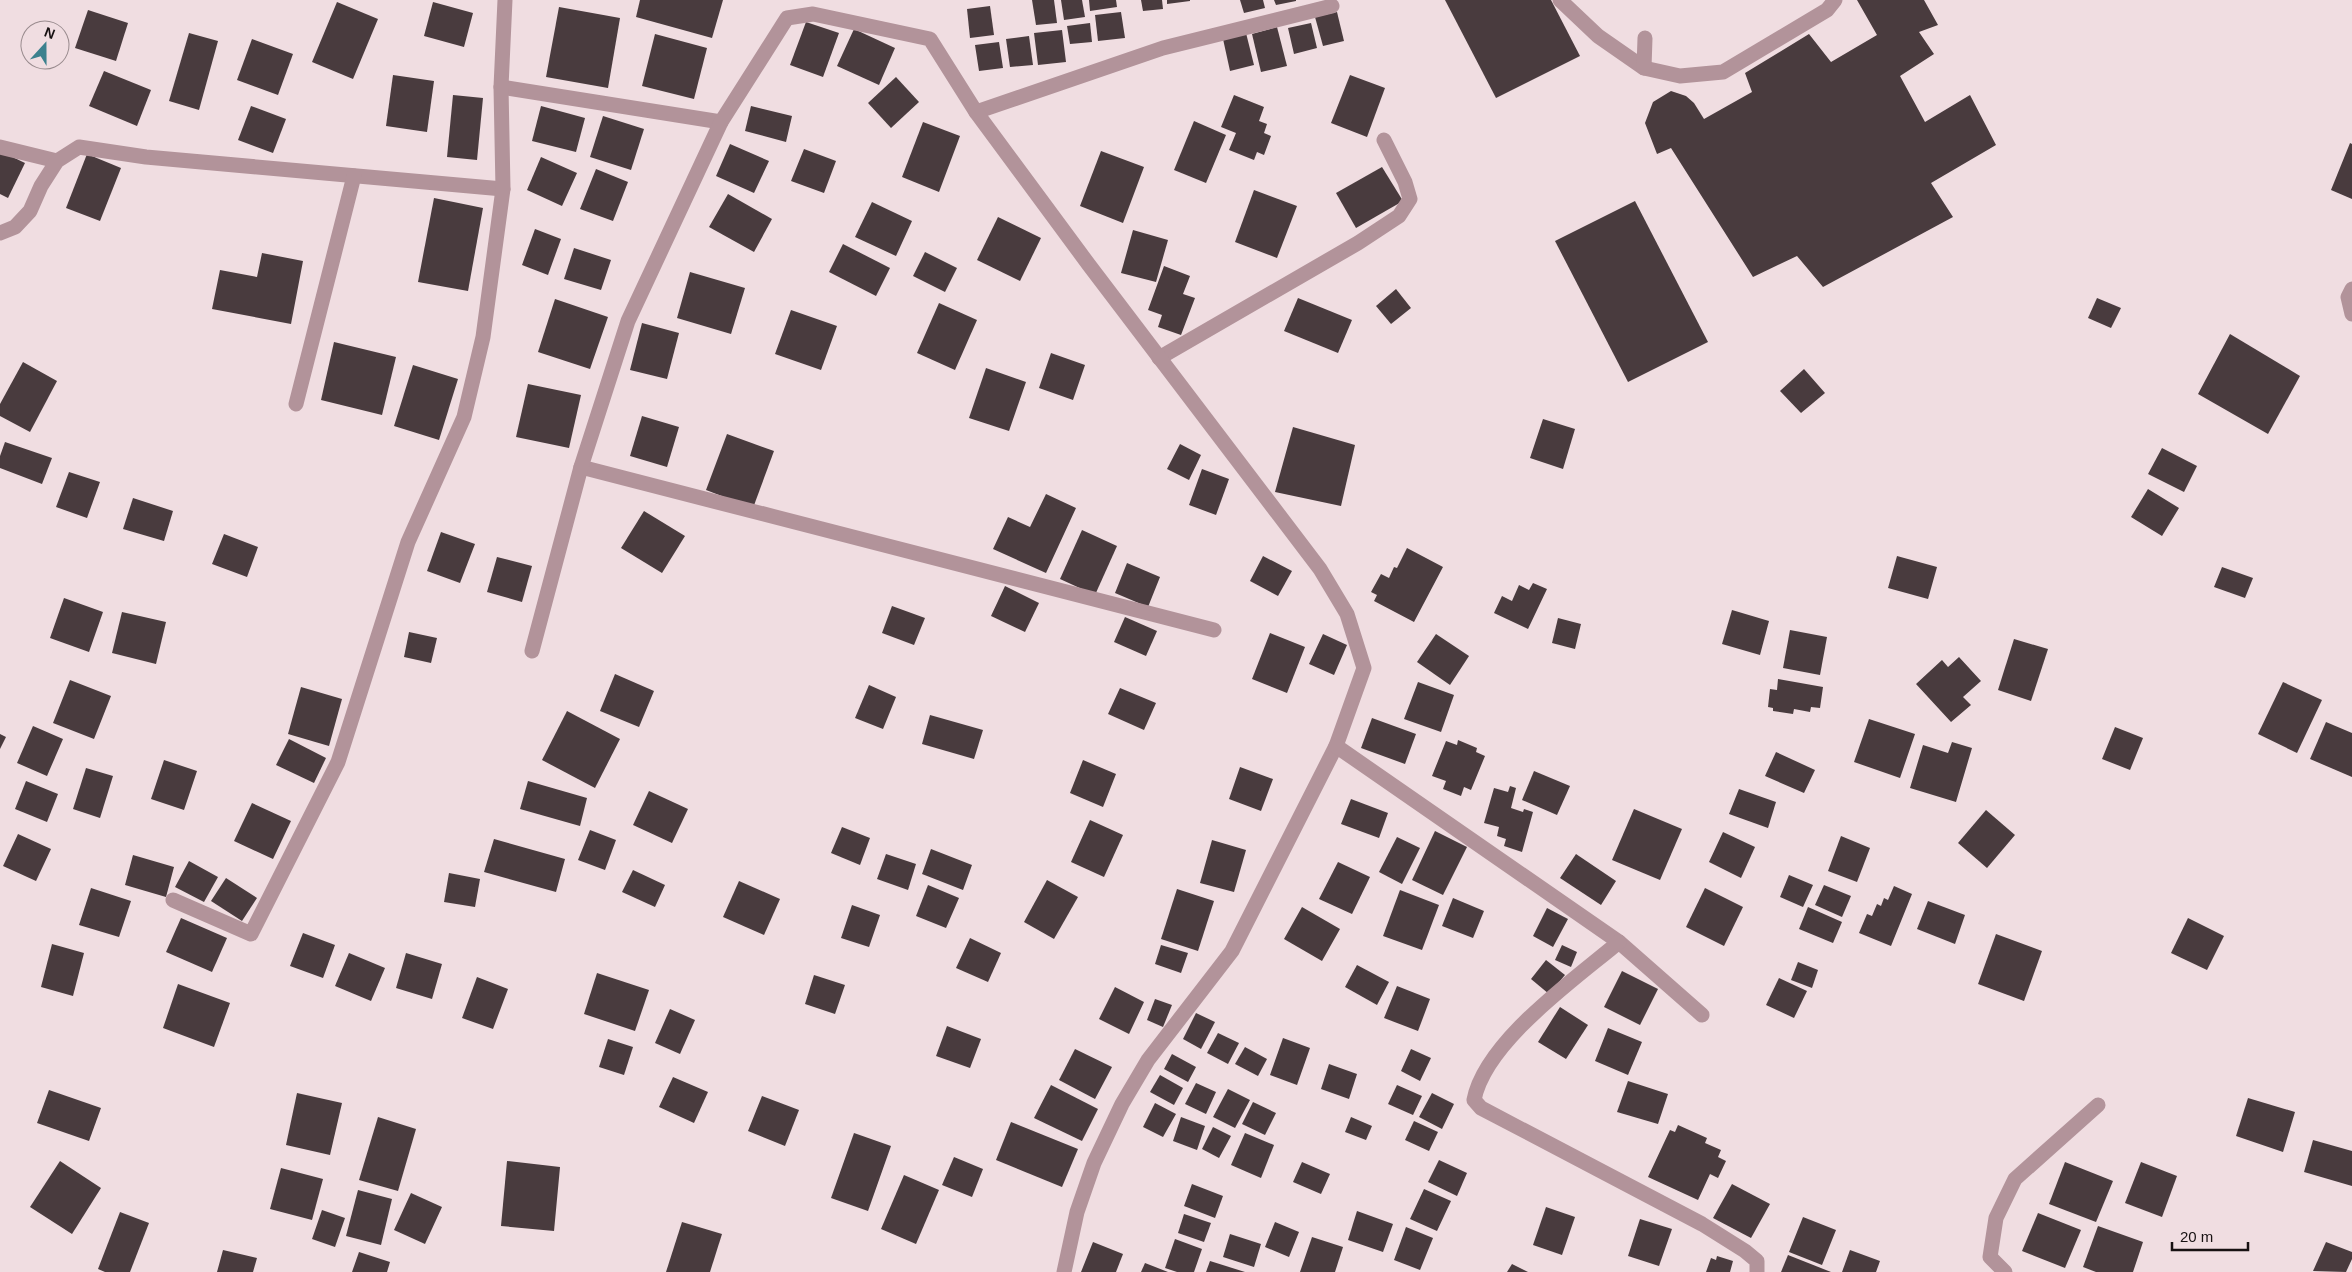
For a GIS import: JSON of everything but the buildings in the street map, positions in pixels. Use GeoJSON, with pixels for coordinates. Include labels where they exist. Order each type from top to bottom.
{"type":"FeatureCollection","features":[{"type":"Feature","properties":{"kind":"street"},"geometry":{"type":"LineString","coordinates":[[173,900],[251,934],[338,762],[408,542],[464,417],[483,336],[504,189],[502,87],[505,0]]}},
{"type":"Feature","properties":{"kind":"street"},"geometry":{"type":"LineString","coordinates":[[1560,0],[1598,36],[1644,68],[1680,76],[1723,72],[1827,10],[1835,0]]}},
{"type":"Feature","properties":{"kind":"street"},"geometry":{"type":"LineString","coordinates":[[976,112],[1163,48],[1332,6]]}},
{"type":"Feature","properties":{"kind":"street"},"geometry":{"type":"LineString","coordinates":[[532,651],[581,467],[628,321],[721,122],[787,18],[813,14],[930,40],[976,112],[1159,358],[1320,569],[1347,614],[1364,668],[1336,746],[1232,951],[1148,1060],[1122,1104],[1094,1163],[1077,1212],[1064,1272]]}},
{"type":"Feature","properties":{"kind":"street"},"geometry":{"type":"LineString","coordinates":[[1644,68],[1645,38]]}},
{"type":"Feature","properties":{"kind":"street"},"geometry":{"type":"LineString","coordinates":[[502,87],[721,122]]}},
{"type":"Feature","properties":{"kind":"street"},"geometry":{"type":"LineString","coordinates":[[1159,358],[1358,243],[1399,216],[1410,199],[1405,182],[1384,140]]}},
{"type":"Feature","properties":{"kind":"street"},"geometry":{"type":"LineString","coordinates":[[0,146],[58,161]]}},
{"type":"Feature","properties":{"kind":"street"},"geometry":{"type":"LineString","coordinates":[[0,233],[15,227],[30,211],[41,186],[58,161],[79,148],[146,157],[504,189]]}},
{"type":"Feature","properties":{"kind":"street"},"geometry":{"type":"LineString","coordinates":[[296,404],[354,176]]}},
{"type":"Feature","properties":{"kind":"street"},"geometry":{"type":"LineString","coordinates":[[2352,288],[2348,297],[2352,314]]}},
{"type":"Feature","properties":{"kind":"street"},"geometry":{"type":"LineString","coordinates":[[581,467],[1214,630]]}},
{"type":"Feature","properties":{"kind":"street"},"geometry":{"type":"LineString","coordinates":[[1336,746],[1619,942],[1702,1015]]}},
{"type":"Feature","properties":{"kind":"street"},"geometry":{"type":"LineString","coordinates":[[1619,942],[1522,1023],[1489,1066],[1476,1090],[1474,1100],[1482,1108],[1702,1224],[1745,1251],[1757,1261],[1757,1272]]}},
{"type":"Feature","properties":{"kind":"street"},"geometry":{"type":"LineString","coordinates":[[2005,1272],[1990,1257],[1996,1218],[2015,1179],[2098,1105]]}}]}
